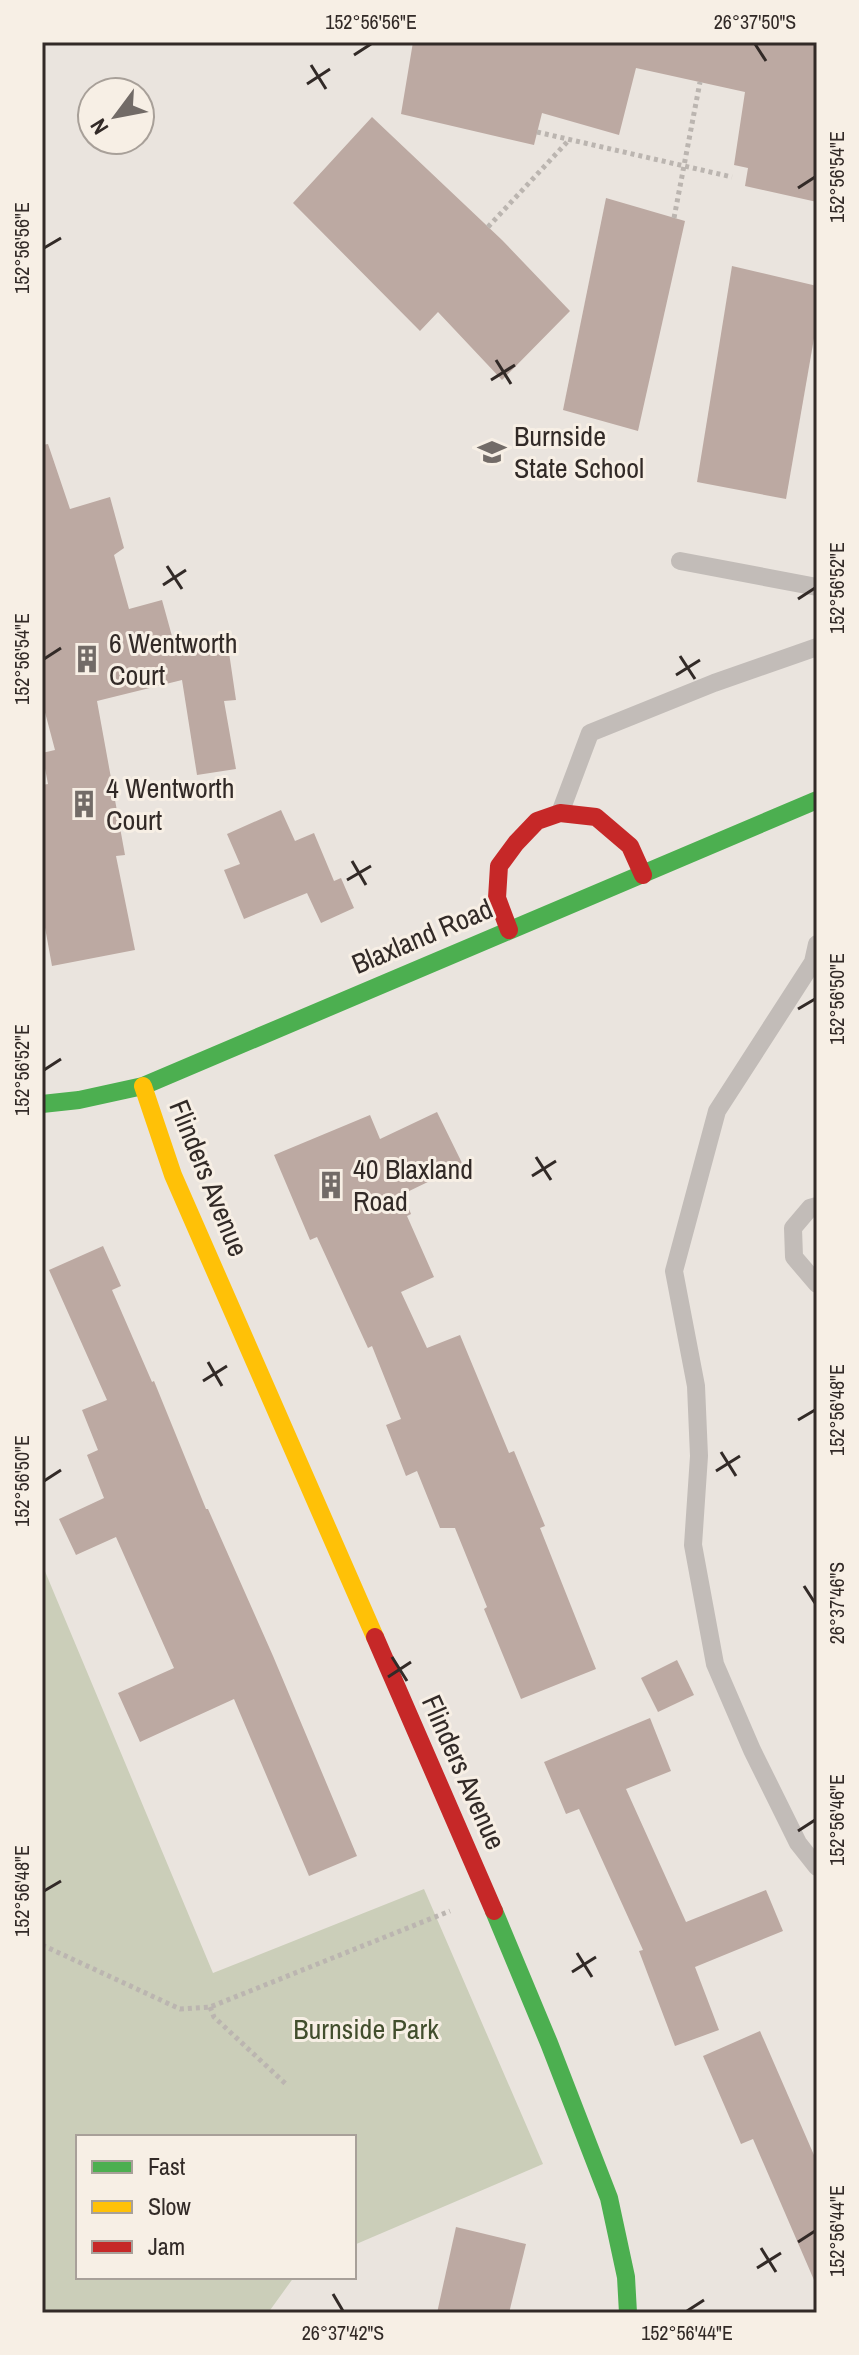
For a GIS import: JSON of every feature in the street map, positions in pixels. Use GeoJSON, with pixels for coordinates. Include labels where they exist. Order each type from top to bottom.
{"type":"FeatureCollection","features":[{"type":"Feature","properties":{"kind":"street","name":"Blaxland Road"},"geometry":{"type":"LineString","coordinates":[[42,1104],[79,1100],[143,1086],[817,800]]}},
{"type":"Feature","properties":{"kind":"street"},"geometry":{"type":"LineString","coordinates":[[509,930],[497,898],[499,866],[537,821],[560,813],[596,817],[630,846],[643,875]]}},
{"type":"Feature","properties":{"kind":"street","name":"Flinders Avenue"},"geometry":{"type":"LineString","coordinates":[[143,1086],[173,1175],[488,1896],[549,2043],[609,2198],[626,2277],[628,2313]]}},
{"type":"Feature","properties":{"kind":"lane"},"geometry":{"type":"LineString","coordinates":[[680,561],[817,587]]}},
{"type":"Feature","properties":{"kind":"lane"},"geometry":{"type":"LineString","coordinates":[[560,813],[590,733],[714,683],[817,647]]}},
{"type":"Feature","properties":{"kind":"lane"},"geometry":{"type":"LineString","coordinates":[[817,944],[813,962],[717,1111],[674,1271],[696,1386],[699,1456],[693,1545],[715,1664],[752,1750],[798,1843],[817,1867]]}},
{"type":"Feature","properties":{"kind":"lane"},"geometry":{"type":"LineString","coordinates":[[817,1206],[810,1208],[793,1228],[794,1257],[817,1284]]}},
{"type":"Feature","properties":{"kind":"path"},"geometry":{"type":"LineString","coordinates":[[674,218],[700,82]]}},
{"type":"Feature","properties":{"kind":"path"},"geometry":{"type":"LineString","coordinates":[[537,132],[732,177]]}},
{"type":"Feature","properties":{"kind":"path"},"geometry":{"type":"LineString","coordinates":[[488,227],[570,139]]}},
{"type":"Feature","properties":{"kind":"path"},"geometry":{"type":"LineString","coordinates":[[42,1945],[180,2009],[210,2007],[488,1896]]}},
{"type":"Feature","properties":{"kind":"path"},"geometry":{"type":"LineString","coordinates":[[210,2007],[214,2017],[288,2086]]}},
{"type":"Feature","properties":{"kind":"green space","name":"Burnside Park"},"geometry":{"type":"Polygon","coordinates":[[[42,1570],[213,1973],[424,1889],[543,2164],[356,2244],[356,2135],[76,2135],[76,2279],[293,2279],[268,2313],[42,2313],[42,1570]]]}},
{"type":"Feature","properties":{"kind":"building"},"geometry":{"type":"Polygon","coordinates":[[[413,42],[817,42],[817,202],[745,186],[748,168],[734,165],[745,92],[636,68],[619,135],[542,113],[534,145],[401,114],[413,42]]]}},
{"type":"Feature","properties":{"kind":"building"},"geometry":{"type":"Polygon","coordinates":[[[372,117],[502,240],[570,311],[502,380],[438,312],[420,331],[293,203],[372,117]]]}},
{"type":"Feature","properties":{"kind":"building"},"geometry":{"type":"Polygon","coordinates":[[[606,198],[685,221],[638,431],[563,410],[606,198]]]}},
{"type":"Feature","properties":{"kind":"building"},"geometry":{"type":"Polygon","coordinates":[[[732,266],[817,286],[817,321],[786,499],[697,482],[732,266]]]}},
{"type":"Feature","properties":{"kind":"building"},"geometry":{"type":"Polygon","coordinates":[[[48,444],[70,509],[110,497],[124,548],[114,555],[129,609],[162,600],[175,647],[227,639],[236,700],[224,701],[236,769],[197,775],[182,680],[97,701],[125,855],[116,856],[135,950],[52,966],[42,911],[42,785],[48,784],[42,753],[55,750],[42,701],[42,445],[48,444]]]}},
{"type":"Feature","properties":{"kind":"building"},"geometry":{"type":"Polygon","coordinates":[[[281,810],[295,841],[314,833],[334,881],[341,878],[354,908],[321,923],[307,893],[244,919],[224,870],[240,864],[227,834],[281,810]]]}},
{"type":"Feature","properties":{"kind":"building"},"geometry":{"type":"Polygon","coordinates":[[[437,1112],[463,1165],[403,1194],[411,1214],[407,1216],[434,1277],[401,1292],[427,1348],[460,1335],[509,1453],[514,1451],[545,1526],[540,1528],[596,1669],[521,1699],[455,1528],[440,1528],[417,1471],[406,1476],[386,1425],[401,1419],[372,1346],[368,1348],[317,1237],[310,1240],[274,1155],[370,1115],[380,1139],[437,1112]]]}},
{"type":"Feature","properties":{"kind":"building"},"geometry":{"type":"Polygon","coordinates":[[[103,1246],[121,1286],[112,1290],[357,1856],[309,1876],[234,1699],[140,1742],[118,1693],[174,1668],[116,1537],[76,1555],[59,1519],[104,1498],[87,1455],[98,1450],[82,1410],[107,1400],[49,1270],[103,1246]]]}},
{"type":"Feature","properties":{"kind":"building"},"geometry":{"type":"Polygon","coordinates":[[[677,1660],[694,1695],[658,1712],[641,1678],[677,1660]]]}},
{"type":"Feature","properties":{"kind":"building"},"geometry":{"type":"Polygon","coordinates":[[[650,1718],[671,1771],[626,1789],[686,1922],[766,1890],[783,1931],[695,1967],[719,2030],[675,2046],[639,1951],[643,1950],[579,1809],[566,1814],[544,1762],[650,1718]]]}},
{"type":"Feature","properties":{"kind":"building"},"geometry":{"type":"Polygon","coordinates":[[[760,2031],[817,2162],[817,2287],[753,2139],[741,2144],[703,2056],[760,2031]]]}},
{"type":"Feature","properties":{"kind":"building"},"geometry":{"type":"Polygon","coordinates":[[[456,2227],[526,2244],[509,2313],[437,2313],[456,2227]]]}},
{"type":"Feature","properties":{"kind":"traffic: fast"},"geometry":{"type":"LineString","coordinates":[[42,1104],[79,1100],[143,1086],[817,800]]}},
{"type":"Feature","properties":{"kind":"traffic: fast"},"geometry":{"type":"LineString","coordinates":[[494,1911],[609,2198],[626,2277],[628,2313]]}},
{"type":"Feature","properties":{"kind":"traffic: slow"},"geometry":{"type":"LineString","coordinates":[[143,1086],[173,1175],[375,1637]]}},
{"type":"Feature","properties":{"kind":"traffic: jam"},"geometry":{"type":"LineString","coordinates":[[509,930],[497,898],[499,866],[537,821],[560,813],[596,817],[630,846],[643,875]]}},
{"type":"Feature","properties":{"kind":"traffic: jam"},"geometry":{"type":"LineString","coordinates":[[375,1637],[494,1911]]}},
{"type":"Feature","properties":{"kind":"place","name":"Burnside State School"},"geometry":{"type":"Point","coordinates":[492,452]}},
{"type":"Feature","properties":{"kind":"place","name":"6 Wentworth Court"},"geometry":{"type":"Point","coordinates":[87,659]}},
{"type":"Feature","properties":{"kind":"place","name":"4 Wentworth Court"},"geometry":{"type":"Point","coordinates":[84,804]}},
{"type":"Feature","properties":{"kind":"place","name":"40 Blaxland Road"},"geometry":{"type":"Point","coordinates":[331,1185]}}]}
